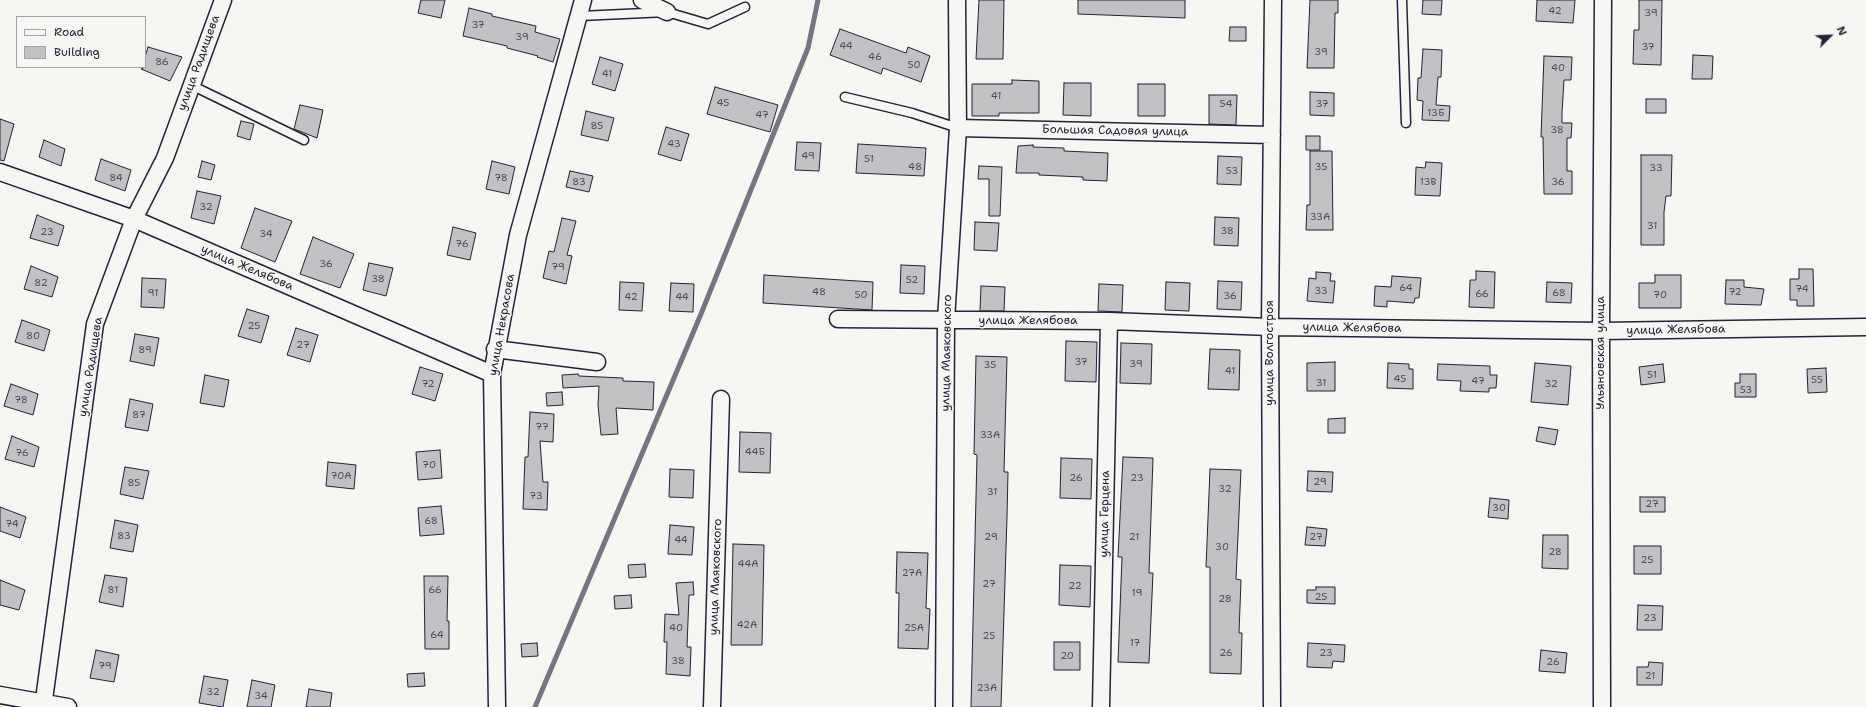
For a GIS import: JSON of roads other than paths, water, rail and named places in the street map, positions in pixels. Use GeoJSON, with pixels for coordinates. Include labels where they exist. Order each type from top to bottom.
{"type":"FeatureCollection","features":[{"type":"Feature","properties":{"kind":"street","name":"улица Радищева"},"geometry":{"type":"LineString","coordinates":[[44,705],[95,324],[134,219],[165,158],[223,0]]}},
{"type":"Feature","properties":{"kind":"street","name":"улица Некрасова"},"geometry":{"type":"LineString","coordinates":[[497,707],[492,374],[495,349],[518,234],[580,16],[583,0]]}},
{"type":"Feature","properties":{"kind":"street"},"geometry":{"type":"LineString","coordinates":[[642,0],[667,12]]}},
{"type":"Feature","properties":{"kind":"street","name":"улица Маяковского"},"geometry":{"type":"LineString","coordinates":[[944,707],[946,320],[958,128],[957,0]]}},
{"type":"Feature","properties":{"kind":"street","name":"улица Волгостроя"},"geometry":{"type":"LineString","coordinates":[[1272,707],[1270,327],[1273,0]]}},
{"type":"Feature","properties":{"kind":"street","name":"Ульяновская улица"},"geometry":{"type":"LineString","coordinates":[[1602,707],[1601,331],[1604,0]]}},
{"type":"Feature","properties":{"kind":"street","name":"Большая Садовая улица"},"geometry":{"type":"LineString","coordinates":[[958,128],[1272,135]]}},
{"type":"Feature","properties":{"kind":"street","name":"улица Желябова"},"geometry":{"type":"LineString","coordinates":[[0,172],[134,219],[492,374]]}},
{"type":"Feature","properties":{"kind":"street","name":"улица Желябова"},"geometry":{"type":"LineString","coordinates":[[838,319],[1110,321],[1270,327],[1601,331],[1866,327]]}},
{"type":"Feature","properties":{"kind":"street","name":"улица Герцена"},"geometry":{"type":"LineString","coordinates":[[1101,707],[1110,321]]}},
{"type":"Feature","properties":{"kind":"street"},"geometry":{"type":"LineString","coordinates":[[495,349],[597,362]]}},
{"type":"Feature","properties":{"kind":"street","name":"улица Маяковского"},"geometry":{"type":"LineString","coordinates":[[712,707],[721,399]]}},
{"type":"Feature","properties":{"kind":"street"},"geometry":{"type":"LineString","coordinates":[[0,695],[44,705],[68,707]]}},
{"type":"Feature","properties":{"kind":"lane"},"geometry":{"type":"LineString","coordinates":[[1402,0],[1406,123]]}},
{"type":"Feature","properties":{"kind":"lane"},"geometry":{"type":"LineString","coordinates":[[580,16],[667,12],[708,24],[745,7]]}},
{"type":"Feature","properties":{"kind":"lane"},"geometry":{"type":"LineString","coordinates":[[191,86],[304,140]]}},
{"type":"Feature","properties":{"kind":"lane"},"geometry":{"type":"LineString","coordinates":[[845,98],[912,113],[958,128]]}},
{"type":"Feature","properties":{"kind":"waterway"},"geometry":{"type":"LineString","coordinates":[[535,707],[701,314],[808,48],[818,0]]}}]}
